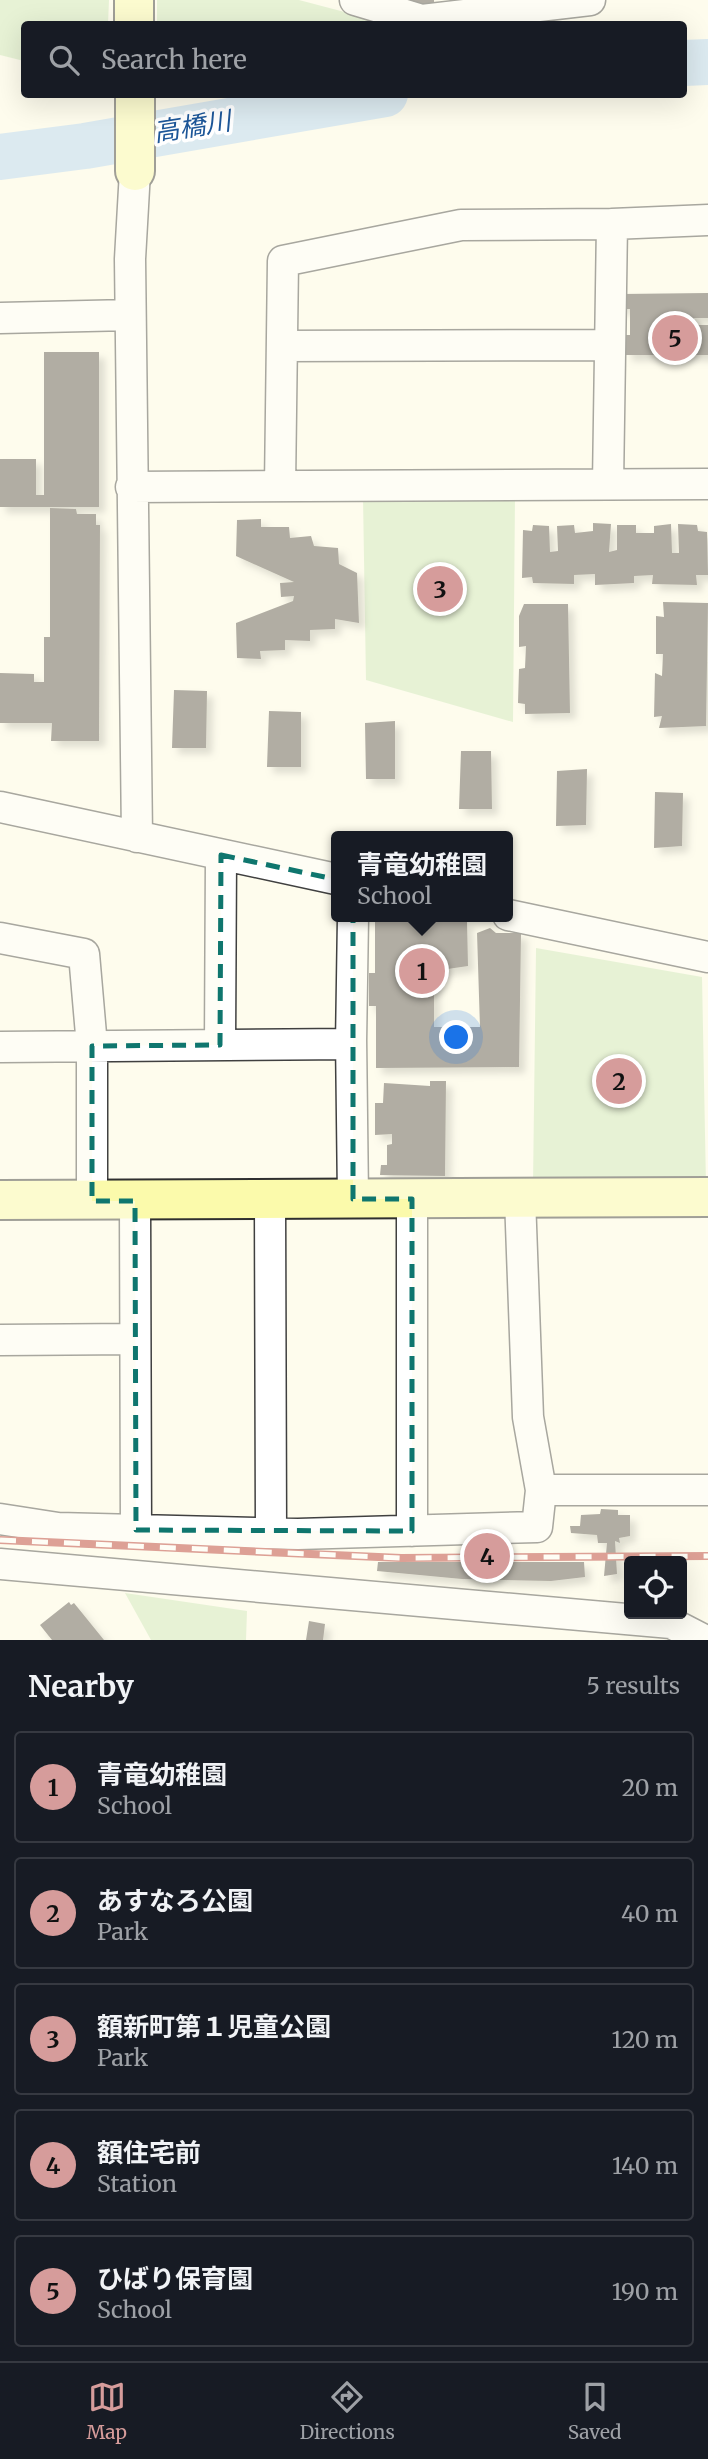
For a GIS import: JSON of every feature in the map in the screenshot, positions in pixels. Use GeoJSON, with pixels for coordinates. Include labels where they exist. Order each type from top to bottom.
{"type":"FeatureCollection","features":[{"type":"Feature","properties":{"kind":"street"},"geometry":{"type":"LineString","coordinates":[[134,0],[134,21]]}},
{"type":"Feature","properties":{"kind":"street"},"geometry":{"type":"LineString","coordinates":[[355,0],[422,20],[590,0]]}},
{"type":"Feature","properties":{"kind":"street"},"geometry":{"type":"LineString","coordinates":[[135,98],[131,487],[137,837]]}},
{"type":"Feature","properties":{"kind":"street"},"geometry":{"type":"LineString","coordinates":[[280,486],[283,261],[461,225],[708,220]]}},
{"type":"Feature","properties":{"kind":"street"},"geometry":{"type":"LineString","coordinates":[[608,484],[612,224]]}},
{"type":"Feature","properties":{"kind":"street"},"geometry":{"type":"LineString","coordinates":[[0,318],[131,315]]}},
{"type":"Feature","properties":{"kind":"street"},"geometry":{"type":"LineString","coordinates":[[282,346],[610,345]]}},
{"type":"Feature","properties":{"kind":"street"},"geometry":{"type":"LineString","coordinates":[[131,487],[708,484]]}},
{"type":"Feature","properties":{"kind":"street"},"geometry":{"type":"LineString","coordinates":[[0,807],[331,878]]}},
{"type":"Feature","properties":{"kind":"street"},"geometry":{"type":"LineString","coordinates":[[220,1045],[221,855]]}},
{"type":"Feature","properties":{"kind":"street"},"geometry":{"type":"LineString","coordinates":[[513,916],[708,957]]}},
{"type":"Feature","properties":{"kind":"street"},"geometry":{"type":"LineString","coordinates":[[0,1047],[351,1044],[353,922]]}},
{"type":"Feature","properties":{"kind":"street"},"geometry":{"type":"LineString","coordinates":[[0,937],[84,954],[92,1046],[92,1201]]}},
{"type":"Feature","properties":{"kind":"street"},"geometry":{"type":"LineString","coordinates":[[351,1036],[353,1199]]}},
{"type":"Feature","properties":{"kind":"street"},"geometry":{"type":"LineString","coordinates":[[0,1200],[708,1197]]}},
{"type":"Feature","properties":{"kind":"street"},"geometry":{"type":"LineString","coordinates":[[0,1519],[58,1528],[271,1533],[537,1527],[541,1490],[528,1417],[520,1198]]}},
{"type":"Feature","properties":{"kind":"street"},"geometry":{"type":"LineString","coordinates":[[412,1199],[412,1531]]}},
{"type":"Feature","properties":{"kind":"street"},"geometry":{"type":"LineString","coordinates":[[270,1200],[271,1533]]}},
{"type":"Feature","properties":{"kind":"street"},"geometry":{"type":"LineString","coordinates":[[135,1201],[136,1530]]}},
{"type":"Feature","properties":{"kind":"street"},"geometry":{"type":"LineString","coordinates":[[0,1340],[135,1339]]}},
{"type":"Feature","properties":{"kind":"street"},"geometry":{"type":"LineString","coordinates":[[541,1490],[708,1490]]}},
{"type":"Feature","properties":{"kind":"street"},"geometry":{"type":"LineString","coordinates":[[0,1564],[671,1623],[704,1640]]}},
{"type":"Feature","properties":{"kind":"highlighted area"},"geometry":{"type":"Polygon","coordinates":[[[221,855],[353,883],[353,1199],[412,1199],[412,1531],[136,1530],[135,1201],[92,1201],[92,1046],[220,1045],[221,855]]]}},
{"type":"Feature","properties":{"kind":"green space"},"geometry":{"type":"Polygon","coordinates":[[[0,0],[109,0],[108,21],[21,21],[21,60],[0,55],[0,0]]]}},
{"type":"Feature","properties":{"kind":"green space"},"geometry":{"type":"Polygon","coordinates":[[[157,0],[299,0],[379,21],[157,21],[157,0]]]}},
{"type":"Feature","properties":{"kind":"green space"},"geometry":{"type":"Polygon","coordinates":[[[363,497],[515,498],[513,722],[366,680],[363,497]]]}},
{"type":"Feature","properties":{"kind":"green space"},"geometry":{"type":"Polygon","coordinates":[[[536,948],[702,977],[706,1186],[533,1185],[536,948]]]}},
{"type":"Feature","properties":{"kind":"green space"},"geometry":{"type":"Polygon","coordinates":[[[125,1593],[247,1611],[246,1640],[151,1640],[125,1593]]]}},
{"type":"Feature","properties":{"kind":"building"},"geometry":{"type":"Polygon","coordinates":[[[406,0],[434,0],[434,5],[406,4],[406,0]]]}},
{"type":"Feature","properties":{"kind":"building"},"geometry":{"type":"Polygon","coordinates":[[[708,293],[708,318],[694,318],[694,325],[708,325],[708,355],[626,355],[625,335],[630,335],[630,309],[620,309],[621,294],[708,293]]]}},
{"type":"Feature","properties":{"kind":"building"},"geometry":{"type":"Polygon","coordinates":[[[44,352],[99,352],[99,507],[0,507],[0,459],[36,459],[36,495],[44,495],[44,352]]]}},
{"type":"Feature","properties":{"kind":"building"},"geometry":{"type":"Polygon","coordinates":[[[50,508],[76,509],[77,514],[96,514],[96,525],[100,525],[99,741],[51,741],[52,723],[0,723],[0,673],[34,674],[34,682],[44,682],[44,637],[50,637],[50,508]]]}},
{"type":"Feature","properties":{"kind":"building"},"geometry":{"type":"Polygon","coordinates":[[[261,519],[261,527],[289,527],[290,538],[311,536],[314,546],[338,548],[339,564],[357,573],[359,623],[335,619],[335,629],[310,630],[310,641],[285,640],[285,650],[260,651],[261,659],[237,658],[236,623],[293,601],[294,596],[281,597],[280,583],[294,582],[236,556],[237,520],[261,519]]]}},
{"type":"Feature","properties":{"kind":"building"},"geometry":{"type":"Polygon","coordinates":[[[593,523],[611,524],[609,552],[617,550],[617,525],[636,525],[636,533],[654,533],[654,526],[671,524],[672,553],[679,553],[678,524],[697,525],[698,531],[707,532],[708,575],[696,575],[697,585],[652,584],[653,575],[634,576],[634,583],[595,585],[595,574],[574,575],[574,584],[533,583],[532,577],[522,578],[523,530],[532,531],[533,525],[549,526],[550,552],[558,551],[557,526],[574,525],[575,533],[593,531],[593,523]]]}},
{"type":"Feature","properties":{"kind":"building"},"geometry":{"type":"Polygon","coordinates":[[[663,602],[708,603],[706,726],[659,728],[662,716],[654,717],[655,673],[662,676],[663,654],[656,654],[656,616],[664,617],[663,602]]]}},
{"type":"Feature","properties":{"kind":"building"},"geometry":{"type":"Polygon","coordinates":[[[524,604],[568,604],[570,713],[525,714],[525,704],[518,703],[519,669],[525,668],[526,646],[519,647],[519,616],[524,604]]]}},
{"type":"Feature","properties":{"kind":"building"},"geometry":{"type":"Polygon","coordinates":[[[174,690],[207,691],[206,748],[172,748],[174,690]]]}},
{"type":"Feature","properties":{"kind":"building"},"geometry":{"type":"Polygon","coordinates":[[[269,711],[301,712],[301,767],[267,767],[269,711]]]}},
{"type":"Feature","properties":{"kind":"building"},"geometry":{"type":"Polygon","coordinates":[[[395,721],[395,779],[366,779],[365,723],[395,721]]]}},
{"type":"Feature","properties":{"kind":"building"},"geometry":{"type":"Polygon","coordinates":[[[461,751],[491,751],[492,809],[459,809],[461,751]]]}},
{"type":"Feature","properties":{"kind":"building"},"geometry":{"type":"Polygon","coordinates":[[[587,769],[586,825],[556,826],[557,771],[587,769]]]}},
{"type":"Feature","properties":{"kind":"building"},"geometry":{"type":"Polygon","coordinates":[[[655,792],[683,793],[682,846],[654,848],[655,792]]]}},
{"type":"Feature","properties":{"kind":"building"},"geometry":{"type":"Polygon","coordinates":[[[375,922],[467,922],[468,966],[434,971],[434,1027],[480,1027],[477,933],[490,928],[496,933],[521,933],[519,1067],[376,1068],[376,1006],[369,1006],[369,973],[375,973],[375,922]]]}},
{"type":"Feature","properties":{"kind":"building"},"geometry":{"type":"Polygon","coordinates":[[[430,1081],[446,1081],[445,1176],[380,1175],[381,1165],[387,1165],[387,1145],[392,1144],[392,1134],[375,1135],[375,1103],[383,1103],[384,1083],[430,1086],[430,1081]]]}},
{"type":"Feature","properties":{"kind":"building"},"geometry":{"type":"Polygon","coordinates":[[[601,1509],[618,1510],[618,1515],[630,1515],[630,1536],[619,1538],[620,1543],[615,1541],[617,1574],[604,1576],[607,1543],[598,1543],[597,1535],[571,1533],[570,1526],[580,1526],[581,1515],[600,1514],[601,1509]]]}},
{"type":"Feature","properties":{"kind":"building"},"geometry":{"type":"Polygon","coordinates":[[[378,1562],[584,1562],[585,1577],[551,1581],[462,1579],[377,1571],[378,1562]]]}},
{"type":"Feature","properties":{"kind":"building"},"geometry":{"type":"Polygon","coordinates":[[[69,1602],[71,1605],[74,1603],[104,1640],[52,1640],[40,1625],[69,1602]]]}},
{"type":"Feature","properties":{"kind":"building"},"geometry":{"type":"Polygon","coordinates":[[[309,1621],[325,1624],[323,1640],[306,1640],[309,1621]]]}},
{"type":"Feature","properties":{"kind":"waterway","name":"高橋川"},"geometry":{"type":"LineString","coordinates":[[687,63],[708,62]]}},
{"type":"Feature","properties":{"kind":"waterway","name":"高橋川"},"geometry":{"type":"LineString","coordinates":[[0,157],[85,146],[362,98]]}},
{"type":"Feature","properties":{"kind":"railway"},"geometry":{"type":"LineString","coordinates":[[0,1540],[401,1558],[708,1556]]}},
{"type":"Feature","properties":{"kind":"place","name":"ひばり保育園"},"geometry":{"type":"Point","coordinates":[675,338]}},
{"type":"Feature","properties":{"kind":"place","name":"額新町第１児童公園"},"geometry":{"type":"Point","coordinates":[440,589]}},
{"type":"Feature","properties":{"kind":"place","name":"青竜幼稚園"},"geometry":{"type":"Point","coordinates":[422,971]}},
{"type":"Feature","properties":{"kind":"place","name":"あすなろ公園"},"geometry":{"type":"Point","coordinates":[619,1081]}},
{"type":"Feature","properties":{"kind":"place","name":"額住宅前"},"geometry":{"type":"Point","coordinates":[487,1556]}}]}
